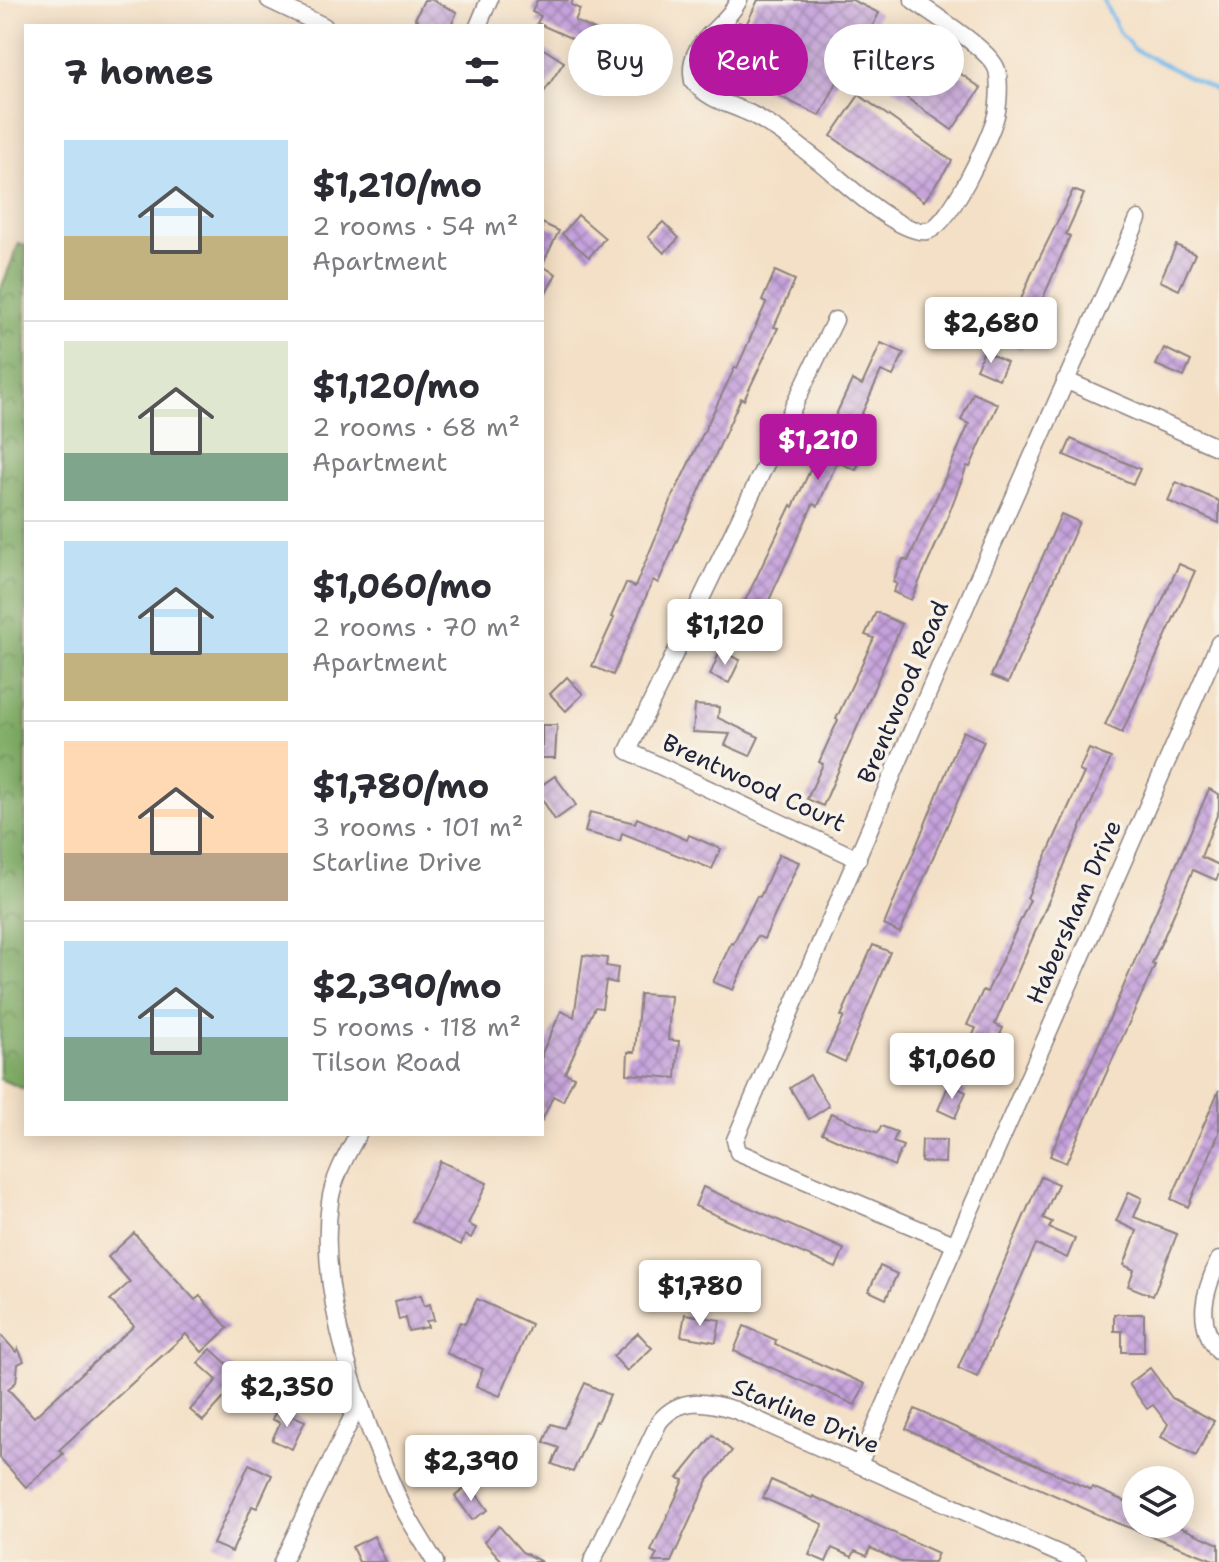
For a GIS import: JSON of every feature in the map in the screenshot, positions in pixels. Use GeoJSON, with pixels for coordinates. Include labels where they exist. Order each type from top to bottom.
{"type":"FeatureCollection","features":[{"type":"Feature","properties":{"kind":"street"},"geometry":{"type":"LineString","coordinates":[[269,0],[320,24]]}},
{"type":"Feature","properties":{"kind":"street"},"geometry":{"type":"LineString","coordinates":[[479,24],[489,0]]}},
{"type":"Feature","properties":{"kind":"street"},"geometry":{"type":"LineString","coordinates":[[739,0],[695,51],[691,61],[693,81],[713,98],[752,115],[787,137],[895,221],[920,232],[939,227],[967,180],[996,116],[997,72],[988,56],[913,0]]}},
{"type":"Feature","properties":{"kind":"street","name":"Brentwood Road"},"geometry":{"type":"LineString","coordinates":[[954,1244],[738,1152],[735,1140],[1138,219]]}},
{"type":"Feature","properties":{"kind":"street","name":"Brentwood Court"},"geometry":{"type":"LineString","coordinates":[[835,320],[628,751],[858,859]]}},
{"type":"Feature","properties":{"kind":"street"},"geometry":{"type":"LineString","coordinates":[[1065,380],[1219,448]]}},
{"type":"Feature","properties":{"kind":"street","name":"Habersham Drive"},"geometry":{"type":"LineString","coordinates":[[859,1464],[1219,643]]}},
{"type":"Feature","properties":{"kind":"street"},"geometry":{"type":"LineString","coordinates":[[357,1136],[330,1198],[327,1239],[331,1288],[359,1403],[402,1506],[435,1562]]}},
{"type":"Feature","properties":{"kind":"street"},"geometry":{"type":"LineString","coordinates":[[1219,1260],[1207,1285],[1203,1304],[1204,1321],[1211,1342],[1219,1352]]}},
{"type":"Feature","properties":{"kind":"street"},"geometry":{"type":"LineString","coordinates":[[282,1562],[359,1403]]}},
{"type":"Feature","properties":{"kind":"street","name":"Starline Drive"},"geometry":{"type":"LineString","coordinates":[[592,1562],[651,1434],[665,1414],[685,1403],[714,1403],[1077,1562]]}},
{"type":"Feature","properties":{"kind":"green space"},"geometry":{"type":"Polygon","coordinates":[[[19,243],[24,245],[24,1089],[0,1079],[0,291],[19,243]]]}},
{"type":"Feature","properties":{"kind":"building"},"geometry":{"type":"Polygon","coordinates":[[[424,0],[432,0],[457,12],[452,24],[426,24],[415,19],[424,0]]]}},
{"type":"Feature","properties":{"kind":"building"},"geometry":{"type":"Polygon","coordinates":[[[537,0],[573,0],[571,5],[580,9],[575,21],[582,24],[568,24],[568,37],[537,23],[541,16],[532,12],[537,0]]]}},
{"type":"Feature","properties":{"kind":"building"},"geometry":{"type":"Polygon","coordinates":[[[758,0],[852,0],[879,13],[874,24],[824,24],[824,96],[830,96],[820,116],[779,96],[808,96],[808,24],[746,24],[758,0]]]}},
{"type":"Feature","properties":{"kind":"building"},"geometry":{"type":"Polygon","coordinates":[[[544,49],[564,62],[544,92],[544,49]]]}},
{"type":"Feature","properties":{"kind":"building"},"geometry":{"type":"Polygon","coordinates":[[[964,76],[981,88],[952,130],[904,96],[964,96],[964,76]]]}},
{"type":"Feature","properties":{"kind":"building"},"geometry":{"type":"Polygon","coordinates":[[[860,96],[952,161],[924,201],[831,136],[860,96]]]}},
{"type":"Feature","properties":{"kind":"building"},"geometry":{"type":"Polygon","coordinates":[[[1073,190],[1084,194],[1066,234],[1070,236],[1021,349],[1004,341],[1031,275],[1073,190]]]}},
{"type":"Feature","properties":{"kind":"building"},"geometry":{"type":"Polygon","coordinates":[[[578,215],[605,238],[589,257],[562,234],[578,215]]]}},
{"type":"Feature","properties":{"kind":"building"},"geometry":{"type":"Polygon","coordinates":[[[663,222],[679,238],[664,253],[648,237],[663,222]]]}},
{"type":"Feature","properties":{"kind":"building"},"geometry":{"type":"Polygon","coordinates":[[[544,224],[559,231],[544,261],[544,224]]]}},
{"type":"Feature","properties":{"kind":"building"},"geometry":{"type":"Polygon","coordinates":[[[1176,245],[1195,254],[1179,290],[1160,281],[1176,245]]]}},
{"type":"Feature","properties":{"kind":"building"},"geometry":{"type":"Polygon","coordinates":[[[544,267],[556,274],[544,297],[544,267]]]}},
{"type":"Feature","properties":{"kind":"building"},"geometry":{"type":"Polygon","coordinates":[[[775,271],[795,280],[774,327],[778,328],[744,400],[741,398],[658,583],[653,580],[613,675],[592,666],[626,583],[635,587],[672,498],[737,368],[766,303],[762,301],[775,271]]]}},
{"type":"Feature","properties":{"kind":"building"},"geometry":{"type":"Polygon","coordinates":[[[881,343],[904,353],[893,376],[881,371],[854,431],[858,432],[851,449],[863,454],[856,470],[837,462],[818,506],[813,504],[756,629],[736,620],[852,380],[862,385],[881,343]]]}},
{"type":"Feature","properties":{"kind":"building"},"geometry":{"type":"Polygon","coordinates":[[[1164,348],[1191,361],[1184,377],[1156,365],[1164,348]]]}},
{"type":"Feature","properties":{"kind":"building"},"geometry":{"type":"Polygon","coordinates":[[[984,351],[1007,362],[999,379],[976,369],[984,351]]]}},
{"type":"Feature","properties":{"kind":"building"},"geometry":{"type":"Polygon","coordinates":[[[973,393],[998,404],[970,467],[967,466],[911,600],[893,592],[897,584],[893,582],[903,559],[908,561],[969,424],[961,420],[973,393]]]}},
{"type":"Feature","properties":{"kind":"building"},"geometry":{"type":"Polygon","coordinates":[[[1071,439],[1140,469],[1133,484],[1064,455],[1071,439]]]}},
{"type":"Feature","properties":{"kind":"building"},"geometry":{"type":"Polygon","coordinates":[[[1176,482],[1219,501],[1219,523],[1168,501],[1176,482]]]}},
{"type":"Feature","properties":{"kind":"building"},"geometry":{"type":"Polygon","coordinates":[[[1061,514],[1079,522],[1008,683],[991,676],[1061,514]]]}},
{"type":"Feature","properties":{"kind":"building"},"geometry":{"type":"Polygon","coordinates":[[[1179,564],[1195,571],[1122,733],[1105,725],[1179,564]]]}},
{"type":"Feature","properties":{"kind":"building"},"geometry":{"type":"Polygon","coordinates":[[[876,612],[902,624],[823,806],[807,799],[823,764],[819,762],[836,719],[874,638],[865,635],[876,612]]]}},
{"type":"Feature","properties":{"kind":"building"},"geometry":{"type":"Polygon","coordinates":[[[720,651],[740,660],[729,683],[710,675],[720,651]]]}},
{"type":"Feature","properties":{"kind":"building"},"geometry":{"type":"Polygon","coordinates":[[[567,677],[583,694],[566,711],[550,694],[567,677]]]}},
{"type":"Feature","properties":{"kind":"building"},"geometry":{"type":"Polygon","coordinates":[[[695,705],[719,707],[718,718],[759,737],[750,756],[725,745],[730,734],[693,732],[695,705]]]}},
{"type":"Feature","properties":{"kind":"building"},"geometry":{"type":"Polygon","coordinates":[[[544,725],[557,725],[555,758],[544,758],[544,725]]]}},
{"type":"Feature","properties":{"kind":"building"},"geometry":{"type":"Polygon","coordinates":[[[963,731],[984,741],[900,933],[884,925],[963,731]]]}},
{"type":"Feature","properties":{"kind":"building"},"geometry":{"type":"Polygon","coordinates":[[[1089,749],[1111,758],[995,1024],[1003,1028],[998,1039],[990,1035],[975,1069],[960,1063],[976,1028],[967,1025],[983,990],[987,992],[1030,900],[1027,898],[1084,773],[1079,771],[1089,749]]]}},
{"type":"Feature","properties":{"kind":"building"},"geometry":{"type":"Polygon","coordinates":[[[555,776],[576,805],[555,820],[544,802],[544,784],[555,776]]]}},
{"type":"Feature","properties":{"kind":"building"},"geometry":{"type":"Polygon","coordinates":[[[1209,789],[1219,794],[1219,810],[1201,857],[1219,865],[1219,874],[1216,880],[1193,870],[1152,964],[1155,965],[1066,1163],[1050,1156],[1209,789]]]}},
{"type":"Feature","properties":{"kind":"building"},"geometry":{"type":"Polygon","coordinates":[[[590,812],[635,823],[637,818],[687,840],[689,835],[721,849],[712,869],[622,833],[620,841],[585,832],[590,812]]]}},
{"type":"Feature","properties":{"kind":"building"},"geometry":{"type":"Polygon","coordinates":[[[779,854],[799,862],[764,939],[757,936],[733,990],[713,982],[731,943],[757,896],[760,897],[779,854]]]}},
{"type":"Feature","properties":{"kind":"building"},"geometry":{"type":"Polygon","coordinates":[[[873,945],[890,952],[845,1062],[826,1053],[873,945]]]}},
{"type":"Feature","properties":{"kind":"building"},"geometry":{"type":"Polygon","coordinates":[[[583,955],[607,958],[606,966],[618,968],[616,983],[606,981],[602,1008],[595,1007],[565,1073],[574,1077],[563,1101],[553,1096],[544,1116],[544,1049],[561,1011],[574,1017],[583,955]]]}},
{"type":"Feature","properties":{"kind":"building"},"geometry":{"type":"Polygon","coordinates":[[[640,994],[671,996],[668,1040],[679,1041],[676,1078],[627,1074],[628,1052],[635,1052],[640,994]]]}},
{"type":"Feature","properties":{"kind":"building"},"geometry":{"type":"Polygon","coordinates":[[[810,1075],[829,1106],[809,1119],[790,1088],[810,1075]]]}},
{"type":"Feature","properties":{"kind":"building"},"geometry":{"type":"Polygon","coordinates":[[[949,1084],[966,1092],[955,1118],[938,1110],[949,1084]]]}},
{"type":"Feature","properties":{"kind":"building"},"geometry":{"type":"Polygon","coordinates":[[[1219,1090],[1219,1133],[1188,1207],[1171,1199],[1219,1090]]]}},
{"type":"Feature","properties":{"kind":"building"},"geometry":{"type":"Polygon","coordinates":[[[831,1113],[878,1133],[881,1126],[897,1132],[893,1142],[903,1146],[894,1166],[822,1133],[831,1113]]]}},
{"type":"Feature","properties":{"kind":"building"},"geometry":{"type":"Polygon","coordinates":[[[922,1140],[946,1140],[945,1163],[921,1162],[922,1140]]]}},
{"type":"Feature","properties":{"kind":"building"},"geometry":{"type":"Polygon","coordinates":[[[440,1161],[487,1183],[468,1224],[476,1228],[471,1238],[465,1235],[461,1245],[412,1221],[440,1161]]]}},
{"type":"Feature","properties":{"kind":"building"},"geometry":{"type":"Polygon","coordinates":[[[1041,1177],[1058,1184],[1043,1218],[1052,1222],[1049,1228],[1075,1239],[1067,1258],[1036,1244],[977,1377],[958,1368],[1041,1177]]]}},
{"type":"Feature","properties":{"kind":"building"},"geometry":{"type":"Polygon","coordinates":[[[703,1187],[844,1249],[836,1268],[695,1206],[703,1187]]]}},
{"type":"Feature","properties":{"kind":"building"},"geometry":{"type":"Polygon","coordinates":[[[1129,1192],[1142,1198],[1134,1217],[1177,1234],[1153,1296],[1128,1286],[1134,1270],[1124,1265],[1137,1231],[1116,1221],[1129,1192]]]}},
{"type":"Feature","properties":{"kind":"building"},"geometry":{"type":"Polygon","coordinates":[[[134,1233],[195,1300],[200,1296],[228,1328],[202,1352],[186,1334],[59,1450],[63,1454],[26,1487],[0,1458],[0,1334],[16,1352],[18,1348],[24,1361],[18,1364],[16,1382],[8,1389],[34,1417],[134,1326],[110,1300],[130,1282],[108,1257],[134,1233]]]}},
{"type":"Feature","properties":{"kind":"building"},"geometry":{"type":"Polygon","coordinates":[[[880,1266],[897,1274],[886,1299],[869,1291],[880,1266]]]}},
{"type":"Feature","properties":{"kind":"building"},"geometry":{"type":"Polygon","coordinates":[[[421,1295],[424,1306],[430,1304],[434,1320],[426,1321],[428,1327],[408,1331],[405,1318],[399,1320],[395,1301],[421,1295]]]}},
{"type":"Feature","properties":{"kind":"building"},"geometry":{"type":"Polygon","coordinates":[[[477,1299],[531,1324],[500,1396],[476,1386],[483,1369],[446,1353],[460,1322],[465,1324],[477,1299]]]}},
{"type":"Feature","properties":{"kind":"building"},"geometry":{"type":"Polygon","coordinates":[[[685,1314],[720,1320],[716,1342],[681,1336],[685,1314]]]}},
{"type":"Feature","properties":{"kind":"building"},"geometry":{"type":"Polygon","coordinates":[[[1114,1314],[1144,1314],[1144,1352],[1122,1352],[1122,1331],[1114,1331],[1114,1314]]]}},
{"type":"Feature","properties":{"kind":"building"},"geometry":{"type":"Polygon","coordinates":[[[744,1326],[776,1340],[775,1344],[865,1384],[855,1405],[734,1351],[744,1326]]]}},
{"type":"Feature","properties":{"kind":"building"},"geometry":{"type":"Polygon","coordinates":[[[638,1333],[652,1348],[627,1371],[613,1356],[638,1333]]]}},
{"type":"Feature","properties":{"kind":"building"},"geometry":{"type":"Polygon","coordinates":[[[211,1349],[242,1378],[203,1421],[190,1410],[217,1380],[198,1363],[211,1349]]]}},
{"type":"Feature","properties":{"kind":"building"},"geometry":{"type":"Polygon","coordinates":[[[1150,1368],[1172,1398],[1214,1421],[1196,1456],[1161,1437],[1168,1424],[1153,1405],[1147,1409],[1129,1384],[1150,1368]]]}},
{"type":"Feature","properties":{"kind":"building"},"geometry":{"type":"Polygon","coordinates":[[[585,1383],[610,1395],[573,1472],[552,1464],[559,1448],[544,1442],[551,1424],[564,1428],[585,1383]]]}},
{"type":"Feature","properties":{"kind":"building"},"geometry":{"type":"Polygon","coordinates":[[[277,1409],[305,1421],[292,1449],[272,1440],[280,1423],[272,1419],[277,1409]]]}},
{"type":"Feature","properties":{"kind":"building"},"geometry":{"type":"Polygon","coordinates":[[[915,1409],[1091,1490],[1092,1487],[1122,1500],[1122,1525],[1117,1523],[906,1429],[915,1409]]]}},
{"type":"Feature","properties":{"kind":"building"},"geometry":{"type":"Polygon","coordinates":[[[713,1435],[732,1451],[708,1480],[671,1562],[653,1562],[657,1554],[651,1551],[684,1480],[678,1478],[713,1435]]]}},
{"type":"Feature","properties":{"kind":"building"},"geometry":{"type":"Polygon","coordinates":[[[249,1464],[272,1475],[257,1508],[252,1506],[232,1552],[213,1544],[249,1464]]]}},
{"type":"Feature","properties":{"kind":"building"},"geometry":{"type":"Polygon","coordinates":[[[771,1480],[938,1553],[934,1562],[901,1562],[870,1548],[867,1556],[855,1551],[852,1557],[832,1548],[826,1562],[809,1555],[823,1524],[763,1498],[771,1480]]]}},
{"type":"Feature","properties":{"kind":"building"},"geometry":{"type":"Polygon","coordinates":[[[470,1485],[488,1510],[472,1520],[455,1496],[470,1485]]]}},
{"type":"Feature","properties":{"kind":"building"},"geometry":{"type":"Polygon","coordinates":[[[499,1526],[522,1552],[542,1562],[503,1562],[484,1541],[499,1526]]]}},
{"type":"Feature","properties":{"kind":"building"},"geometry":{"type":"Polygon","coordinates":[[[1194,1533],[1219,1544],[1219,1562],[1156,1538],[1194,1538],[1194,1533]]]}},
{"type":"Feature","properties":{"kind":"building"},"geometry":{"type":"Polygon","coordinates":[[[374,1536],[386,1562],[359,1562],[352,1547],[374,1536]]]}},
{"type":"Feature","properties":{"kind":"waterway"},"geometry":{"type":"LineString","coordinates":[[1103,0],[1120,33],[1135,50],[1219,92]]}}]}
